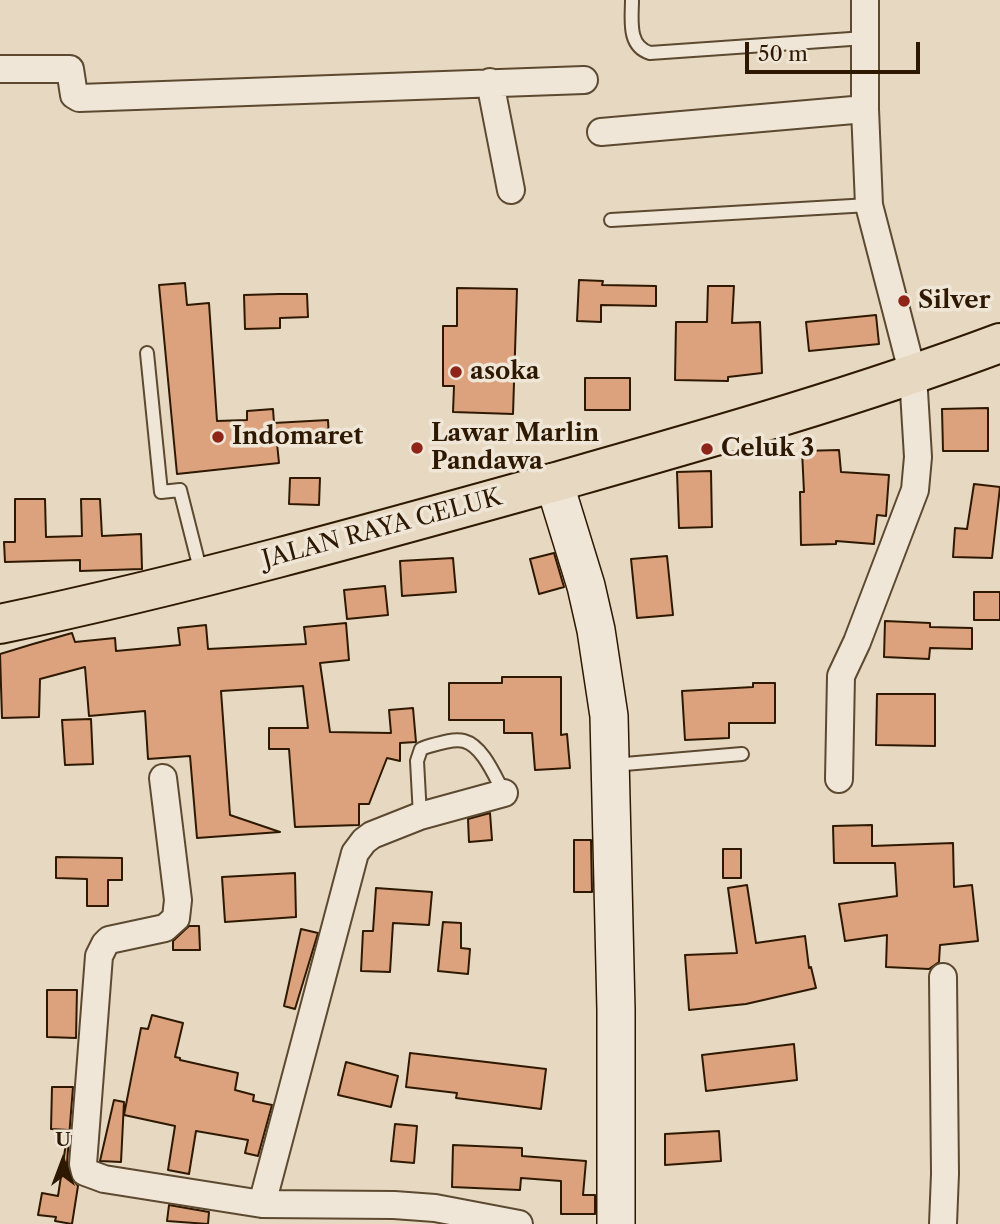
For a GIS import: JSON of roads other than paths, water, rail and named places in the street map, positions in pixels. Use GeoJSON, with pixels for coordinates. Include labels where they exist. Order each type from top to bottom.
{"type":"FeatureCollection","features":[{"type":"Feature","properties":{"kind":"highway","name":"JALAN RAYA CELUK"},"geometry":{"type":"LineString","coordinates":[[0,624],[202,576],[554,482],[801,412],[1000,343]]}},
{"type":"Feature","properties":{"kind":"street"},"geometry":{"type":"LineString","coordinates":[[839,779],[841,676],[858,642],[915,490],[918,457],[913,375],[869,205],[865,109],[865,0]]}},
{"type":"Feature","properties":{"kind":"street"},"geometry":{"type":"LineString","coordinates":[[0,69],[70,69],[74,94],[79,98],[584,80]]}},
{"type":"Feature","properties":{"kind":"street"},"geometry":{"type":"LineString","coordinates":[[490,82],[511,190]]}},
{"type":"Feature","properties":{"kind":"street"},"geometry":{"type":"LineString","coordinates":[[601,132],[865,109]]}},
{"type":"Feature","properties":{"kind":"street"},"geometry":{"type":"LineString","coordinates":[[554,482],[573,540],[596,630],[609,716],[616,1010],[616,1224]]}},
{"type":"Feature","properties":{"kind":"street"},"geometry":{"type":"LineString","coordinates":[[163,778],[178,900],[176,918],[164,928],[109,940],[99,956],[83,1164],[85,1172],[104,1179],[329,1214],[435,1208],[519,1224]]}},
{"type":"Feature","properties":{"kind":"street"},"geometry":{"type":"LineString","coordinates":[[262,1204],[355,853],[372,835],[420,816],[504,793]]}},
{"type":"Feature","properties":{"kind":"street"},"geometry":{"type":"LineString","coordinates":[[943,977],[943,1224]]}},
{"type":"Feature","properties":{"kind":"lane"},"geometry":{"type":"LineString","coordinates":[[632,0],[632,34],[639,47],[650,53],[865,38]]}},
{"type":"Feature","properties":{"kind":"lane"},"geometry":{"type":"LineString","coordinates":[[611,220],[869,205]]}},
{"type":"Feature","properties":{"kind":"lane"},"geometry":{"type":"LineString","coordinates":[[147,353],[162,492],[180,490],[202,576]]}},
{"type":"Feature","properties":{"kind":"lane"},"geometry":{"type":"LineString","coordinates":[[420,816],[417,761],[421,748],[456,740],[469,743],[479,751],[504,793]]}},
{"type":"Feature","properties":{"kind":"lane"},"geometry":{"type":"LineString","coordinates":[[610,765],[742,754]]}},
{"type":"Feature","properties":{"kind":"place","name":"Silver"},"geometry":{"type":"Point","coordinates":[904,301]}},
{"type":"Feature","properties":{"kind":"place","name":"asoka"},"geometry":{"type":"Point","coordinates":[456,372]}},
{"type":"Feature","properties":{"kind":"place","name":"Indomaret"},"geometry":{"type":"Point","coordinates":[218,437]}},
{"type":"Feature","properties":{"kind":"place","name":"Lawar Marlin Pandawa"},"geometry":{"type":"Point","coordinates":[417,448]}},
{"type":"Feature","properties":{"kind":"place","name":"Celuk 3"},"geometry":{"type":"Point","coordinates":[707,449]}}]}
